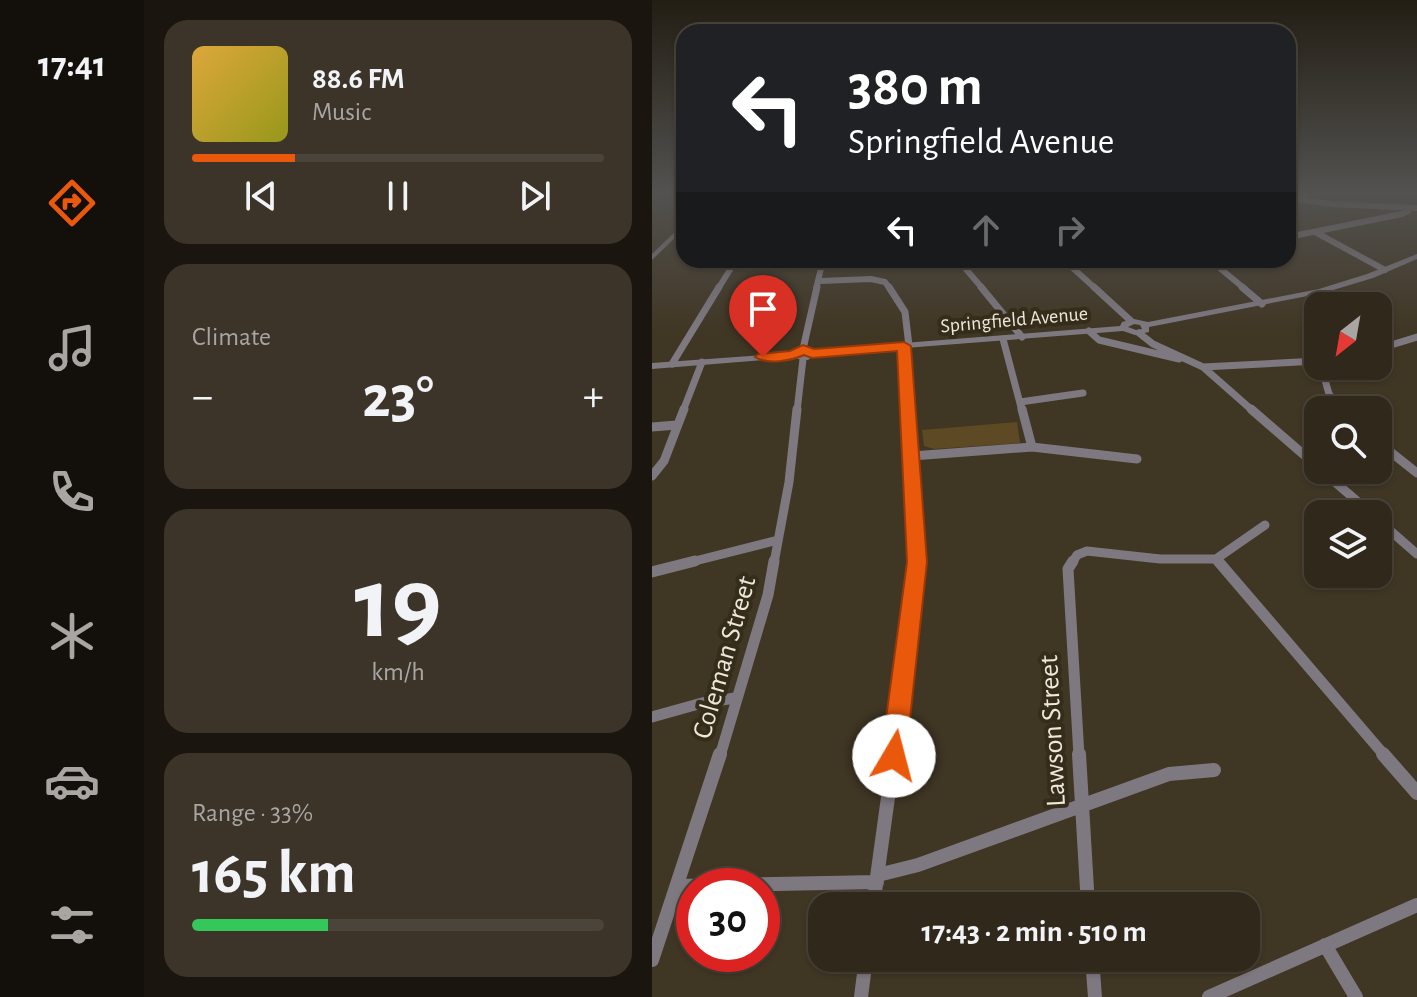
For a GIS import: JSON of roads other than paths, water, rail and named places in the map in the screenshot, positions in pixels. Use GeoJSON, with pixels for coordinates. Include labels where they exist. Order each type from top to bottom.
{"type":"FeatureCollection","features":[{"type":"Feature","properties":{"kind":"street"},"geometry":{"type":"LineString","coordinates":[[652,258],[671,239]]}},
{"type":"Feature","properties":{"kind":"street"},"geometry":{"type":"LineString","coordinates":[[1327,239],[1385,270]]}},
{"type":"Feature","properties":{"kind":"street"},"geometry":{"type":"LineString","coordinates":[[1127,324],[1146,325],[1320,291],[1417,256]]}},
{"type":"Feature","properties":{"kind":"street"},"geometry":{"type":"LineString","coordinates":[[672,364],[731,268]]}},
{"type":"Feature","properties":{"kind":"street","name":"Coleman Street"},"geometry":{"type":"LineString","coordinates":[[683,868],[762,617],[789,482],[803,354],[822,268]]}},
{"type":"Feature","properties":{"kind":"street"},"geometry":{"type":"LineString","coordinates":[[965,268],[1022,337]]}},
{"type":"Feature","properties":{"kind":"street"},"geometry":{"type":"LineString","coordinates":[[1072,268],[1127,324],[1151,343],[1182,354],[1203,367],[1304,455]]}},
{"type":"Feature","properties":{"kind":"street"},"geometry":{"type":"LineString","coordinates":[[1219,268],[1262,304]]}},
{"type":"Feature","properties":{"kind":"street"},"geometry":{"type":"LineString","coordinates":[[820,281],[876,279],[885,282],[905,312],[917,519],[914,608],[875,892]]}},
{"type":"Feature","properties":{"kind":"street","name":"Springfield Avenue"},"geometry":{"type":"LineString","coordinates":[[652,366],[1003,339],[1127,324]]}},
{"type":"Feature","properties":{"kind":"street"},"geometry":{"type":"LineString","coordinates":[[1139,333],[1146,330],[1146,325]]}},
{"type":"Feature","properties":{"kind":"street"},"geometry":{"type":"LineString","coordinates":[[1089,331],[1099,340],[1179,359]]}},
{"type":"Feature","properties":{"kind":"street"},"geometry":{"type":"LineString","coordinates":[[1392,345],[1417,337]]}},
{"type":"Feature","properties":{"kind":"street"},"geometry":{"type":"LineString","coordinates":[[1003,339],[1032,447]]}},
{"type":"Feature","properties":{"kind":"street"},"geometry":{"type":"LineString","coordinates":[[652,476],[664,461],[702,362]]}},
{"type":"Feature","properties":{"kind":"street"},"geometry":{"type":"LineString","coordinates":[[1203,367],[1304,362]]}},
{"type":"Feature","properties":{"kind":"street"},"geometry":{"type":"LineString","coordinates":[[1020,402],[1083,393]]}},
{"type":"Feature","properties":{"kind":"street"},"geometry":{"type":"LineString","coordinates":[[652,427],[677,425]]}},
{"type":"Feature","properties":{"kind":"street"},"geometry":{"type":"LineString","coordinates":[[912,456],[1032,447],[1137,459]]}},
{"type":"Feature","properties":{"kind":"street"},"geometry":{"type":"LineString","coordinates":[[1392,453],[1417,473]]}},
{"type":"Feature","properties":{"kind":"street"},"geometry":{"type":"LineString","coordinates":[[1337,484],[1356,500]]}},
{"type":"Feature","properties":{"kind":"street"},"geometry":{"type":"LineString","coordinates":[[1265,525],[1216,559],[1417,793]]}},
{"type":"Feature","properties":{"kind":"street"},"geometry":{"type":"LineString","coordinates":[[1392,532],[1417,554]]}},
{"type":"Feature","properties":{"kind":"street"},"geometry":{"type":"LineString","coordinates":[[652,572],[778,540]]}},
{"type":"Feature","properties":{"kind":"street","name":"Lawson Street"},"geometry":{"type":"LineString","coordinates":[[1087,892],[1068,569],[1077,555],[1098,551],[1160,559],[1216,559]]}},
{"type":"Feature","properties":{"kind":"street"},"geometry":{"type":"LineString","coordinates":[[652,717],[702,703],[735,698]]}},
{"type":"Feature","properties":{"kind":"street"},"geometry":{"type":"LineString","coordinates":[[780,882],[877,879],[1169,774],[1214,770]]}},
{"type":"Feature","properties":{"kind":"street","name":"Coleman Street"},"geometry":{"type":"LineString","coordinates":[[652,960],[676,889]]}},
{"type":"Feature","properties":{"kind":"street"},"geometry":{"type":"LineString","coordinates":[[1209,997],[1417,905]]}},
{"type":"Feature","properties":{"kind":"street"},"geometry":{"type":"LineString","coordinates":[[1325,945],[1356,997]]}},
{"type":"Feature","properties":{"kind":"street"},"geometry":{"type":"LineString","coordinates":[[861,997],[864,972]]}},
{"type":"Feature","properties":{"kind":"street"},"geometry":{"type":"LineString","coordinates":[[1093,972],[1095,997]]}}]}
